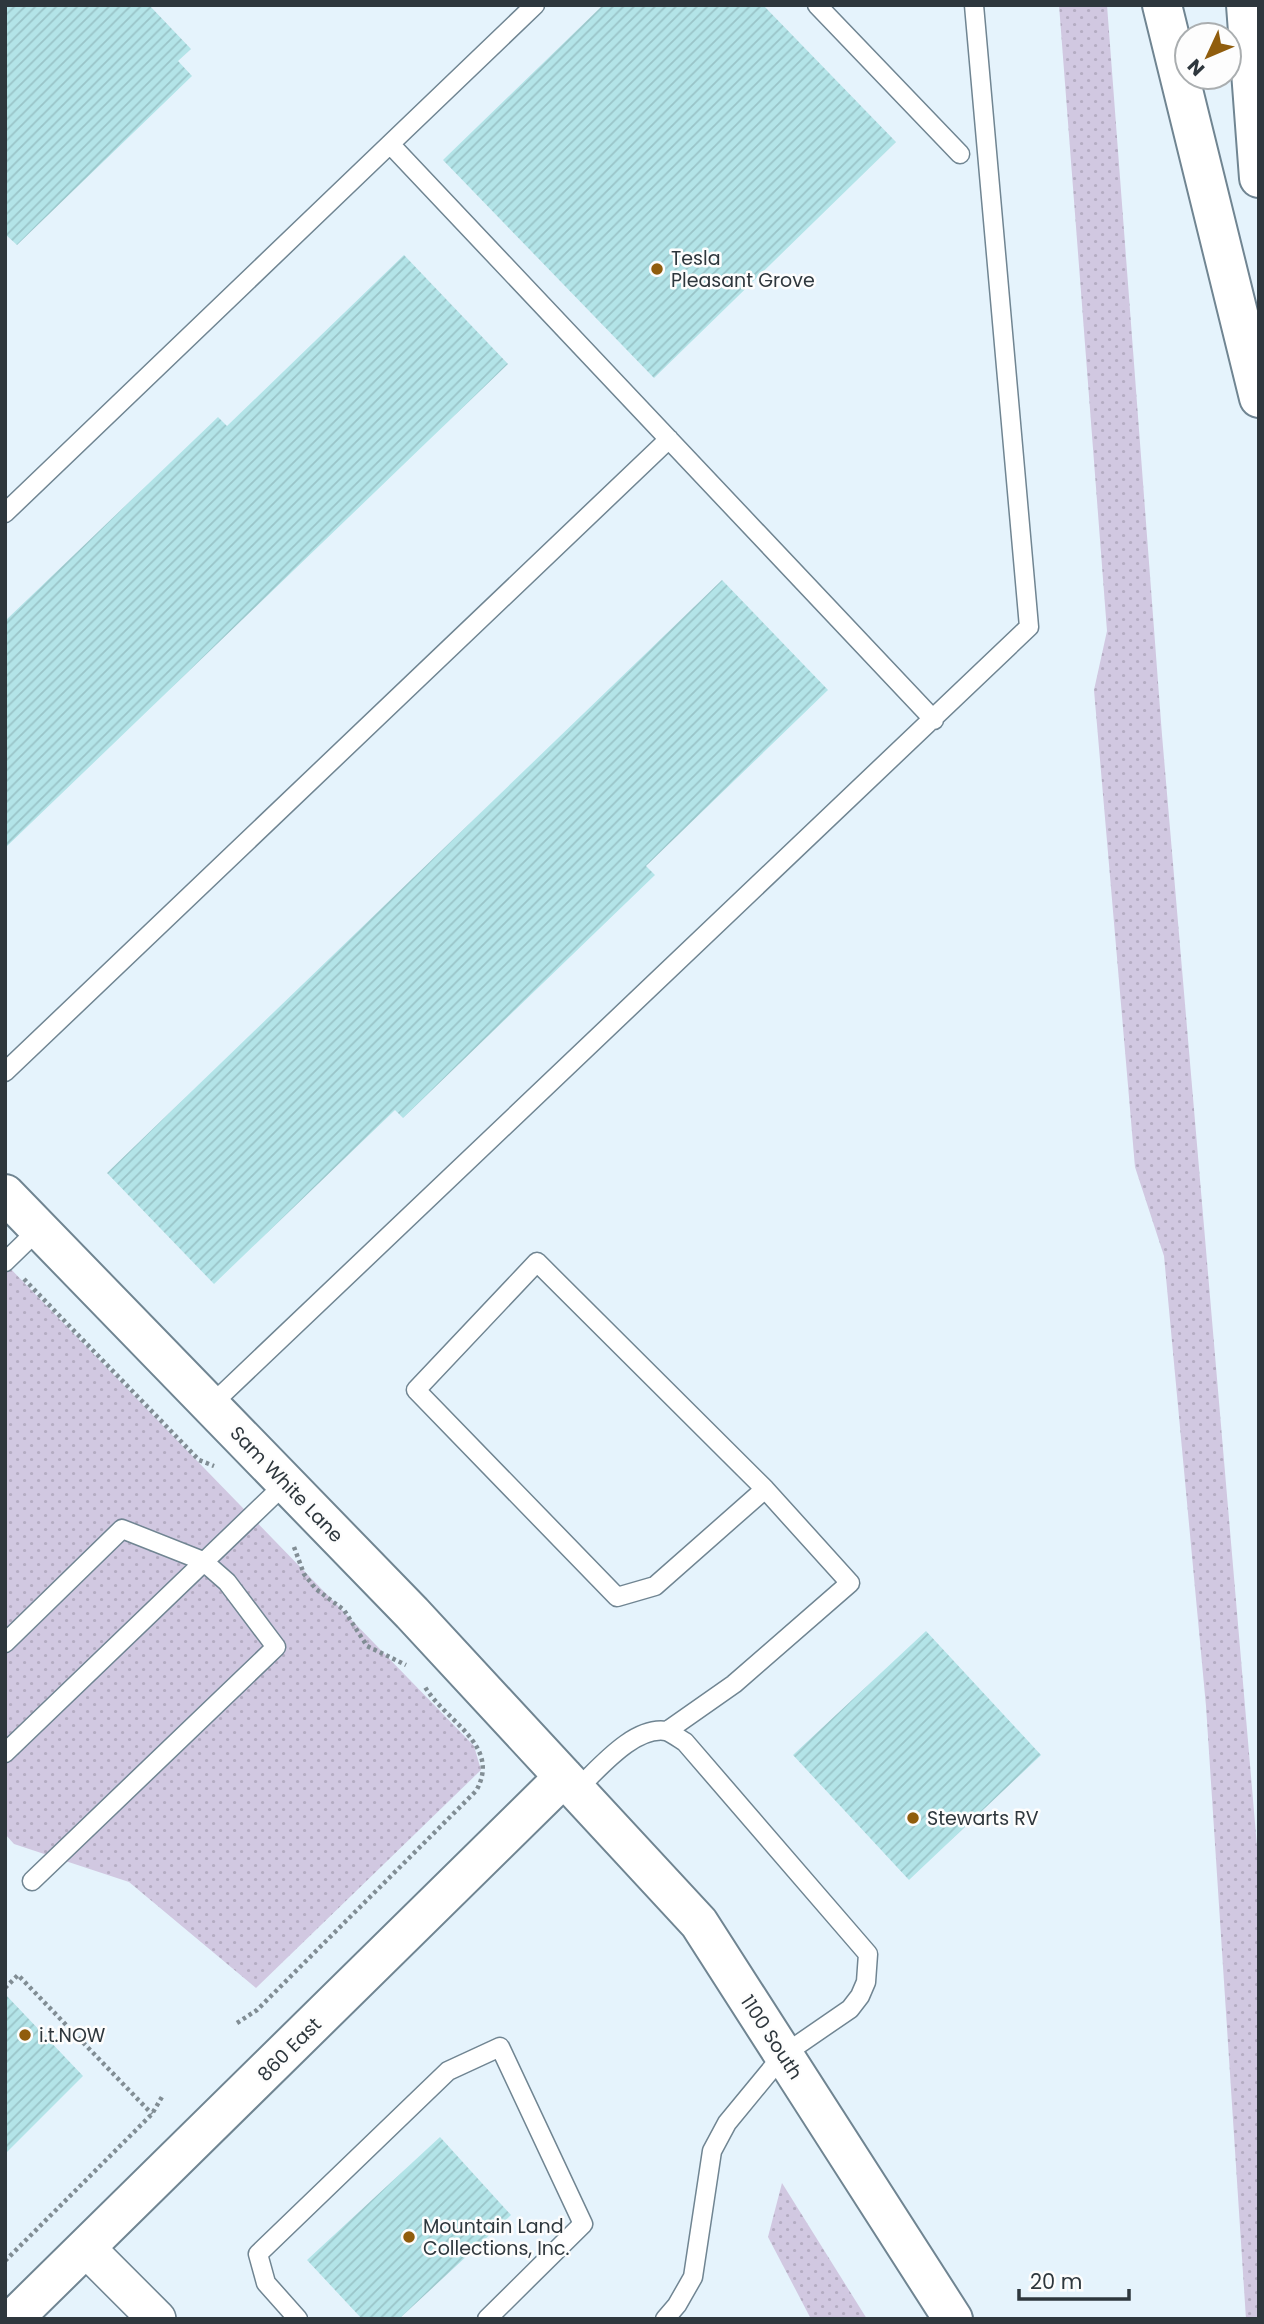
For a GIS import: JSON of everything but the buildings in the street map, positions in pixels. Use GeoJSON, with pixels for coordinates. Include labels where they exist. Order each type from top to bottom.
{"type":"FeatureCollection","features":[{"type":"Feature","properties":{"kind":"main road"},"geometry":{"type":"LineString","coordinates":[[1162,5],[1259,397]]}},
{"type":"Feature","properties":{"kind":"main road"},"geometry":{"type":"LineString","coordinates":[[1246,5],[1259,178]]}},
{"type":"Feature","properties":{"kind":"main road","name":"Sam White Lane"},"geometry":{"type":"LineString","coordinates":[[5,1194],[412,1613],[570,1784]]}},
{"type":"Feature","properties":{"kind":"main road","name":"1100 South"},"geometry":{"type":"LineString","coordinates":[[570,1784],[698,1923],[953,2319]]}},
{"type":"Feature","properties":{"kind":"main road","name":"860 East"},"geometry":{"type":"LineString","coordinates":[[13,2319],[570,1784]]}},
{"type":"Feature","properties":{"kind":"street"},"geometry":{"type":"LineString","coordinates":[[86,2248],[157,2319]]}},
{"type":"Feature","properties":{"kind":"lane"},"geometry":{"type":"LineString","coordinates":[[5,513],[535,5]]}},
{"type":"Feature","properties":{"kind":"lane"},"geometry":{"type":"LineString","coordinates":[[817,5],[960,154]]}},
{"type":"Feature","properties":{"kind":"lane"},"geometry":{"type":"LineString","coordinates":[[211,1405],[1029,627],[974,5]]}},
{"type":"Feature","properties":{"kind":"lane"},"geometry":{"type":"LineString","coordinates":[[390,144],[934,720]]}},
{"type":"Feature","properties":{"kind":"lane"},"geometry":{"type":"LineString","coordinates":[[5,1072],[669,439]]}},
{"type":"Feature","properties":{"kind":"lane"},"geometry":{"type":"LineString","coordinates":[[6,1261],[39,1229]]}},
{"type":"Feature","properties":{"kind":"lane"},"geometry":{"type":"LineString","coordinates":[[570,1784],[645,1733],[667,1731],[734,1684],[850,1583],[765,1489],[537,1262],[416,1390],[617,1597],[655,1586],[765,1489]]}},
{"type":"Feature","properties":{"kind":"lane"},"geometry":{"type":"LineString","coordinates":[[5,1754],[286,1483]]}},
{"type":"Feature","properties":{"kind":"lane"},"geometry":{"type":"LineString","coordinates":[[5,1643],[122,1529],[204,1561],[227,1583],[276,1647],[32,1881]]}},
{"type":"Feature","properties":{"kind":"lane"},"geometry":{"type":"LineString","coordinates":[[665,2319],[677,2305],[693,2277],[712,2151],[727,2123],[783,2055],[855,2003],[866,1982],[868,1954],[685,1742],[667,1731]]}},
{"type":"Feature","properties":{"kind":"lane"},"geometry":{"type":"LineString","coordinates":[[298,2319],[266,2283],[258,2254],[448,2071],[500,2047],[583,2224],[487,2319]]}},
{"type":"Feature","properties":{"kind":"path"},"geometry":{"type":"LineString","coordinates":[[6,1261],[199,1460],[215,1466]]}},
{"type":"Feature","properties":{"kind":"path"},"geometry":{"type":"LineString","coordinates":[[293,1544],[304,1574],[316,1588],[344,1610],[367,1646],[414,1670]]}},
{"type":"Feature","properties":{"kind":"path"},"geometry":{"type":"LineString","coordinates":[[237,2023],[257,2010],[476,1791],[484,1776],[485,1762],[478,1747],[431,1697],[421,1679]]}},
{"type":"Feature","properties":{"kind":"path"},"geometry":{"type":"LineString","coordinates":[[5,1988],[18,1975],[152,2114]]}},
{"type":"Feature","properties":{"kind":"path"},"geometry":{"type":"LineString","coordinates":[[5,2261],[152,2114],[163,2095]]}},
{"type":"Feature","properties":{"kind":"shaded area"},"geometry":{"type":"Polygon","coordinates":[[[1059,5],[1107,5],[1162,735],[1259,1870],[1259,2319],[1246,2319],[1206,1706],[1164,1256],[1135,1167],[1094,690],[1107,631],[1059,5]]]}},
{"type":"Feature","properties":{"kind":"shaded area"},"geometry":{"type":"Polygon","coordinates":[[[5,1263],[474,1746],[481,1770],[256,1988],[129,1882],[14,1844],[5,1834],[5,1263]]]}},
{"type":"Feature","properties":{"kind":"shaded area"},"geometry":{"type":"Polygon","coordinates":[[[782,2183],[867,2319],[811,2319],[768,2237],[782,2183]]]}},
{"type":"Feature","properties":{"kind":"place","name":"Tesla Pleasant Grove"},"geometry":{"type":"Point","coordinates":[657,269]}},
{"type":"Feature","properties":{"kind":"place","name":"Stewarts RV"},"geometry":{"type":"Point","coordinates":[913,1818]}},
{"type":"Feature","properties":{"kind":"place","name":"i.t.NOW"},"geometry":{"type":"Point","coordinates":[25,2035]}},
{"type":"Feature","properties":{"kind":"place","name":"Mountain Land Collections, Inc."},"geometry":{"type":"Point","coordinates":[409,2237]}}]}
